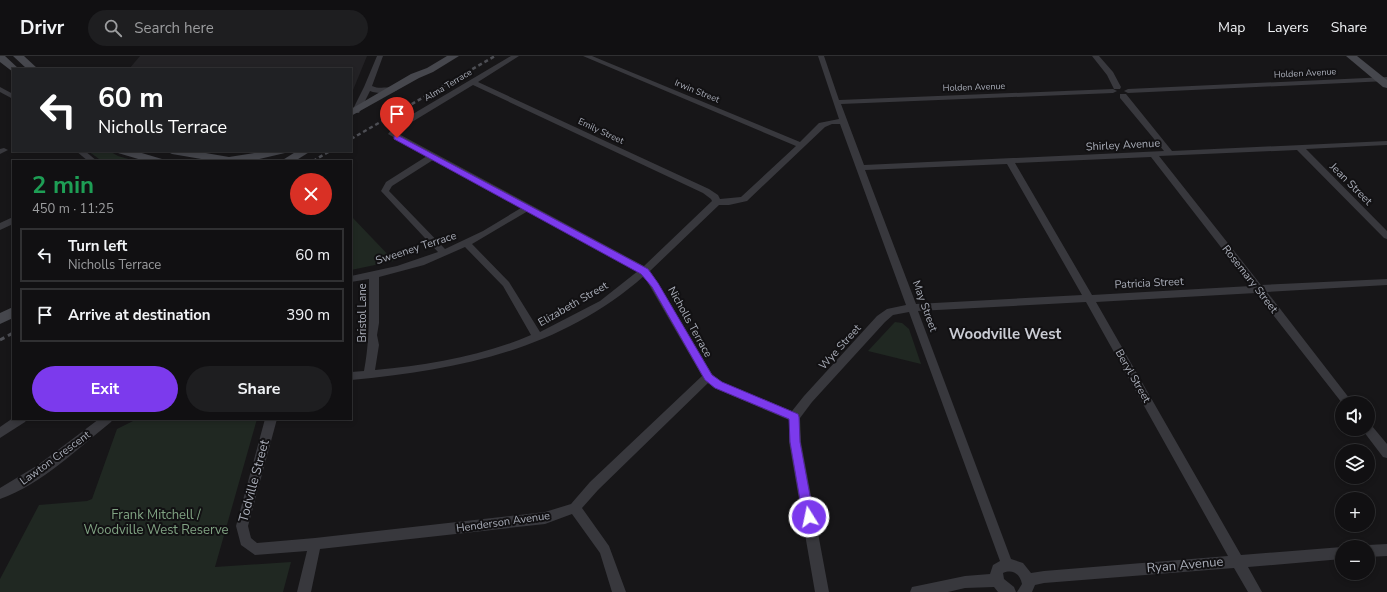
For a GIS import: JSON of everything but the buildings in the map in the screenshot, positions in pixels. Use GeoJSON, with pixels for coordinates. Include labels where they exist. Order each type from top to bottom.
{"type":"FeatureCollection","features":[{"type":"Feature","properties":{"kind":"main road"},"geometry":{"type":"LineString","coordinates":[[18,56],[32,68]]}},
{"type":"Feature","properties":{"kind":"main road"},"geometry":{"type":"LineString","coordinates":[[354,112],[415,76],[430,70],[454,56]]}},
{"type":"Feature","properties":{"kind":"main road"},"geometry":{"type":"LineString","coordinates":[[1351,56],[1385,79]]}},
{"type":"Feature","properties":{"kind":"main road"},"geometry":{"type":"LineString","coordinates":[[1365,56],[1385,79]]}},
{"type":"Feature","properties":{"kind":"main road"},"geometry":{"type":"LineString","coordinates":[[0,57],[13,68]]}},
{"type":"Feature","properties":{"kind":"main road"},"geometry":{"type":"LineString","coordinates":[[352,122],[423,79],[430,70]]}},
{"type":"Feature","properties":{"kind":"main road"},"geometry":{"type":"LineString","coordinates":[[126,152],[154,160]]}},
{"type":"Feature","properties":{"kind":"main road"},"geometry":{"type":"LineString","coordinates":[[175,152],[196,158],[229,160],[256,157],[277,152]]}},
{"type":"Feature","properties":{"kind":"main road"},"geometry":{"type":"LineString","coordinates":[[270,160],[283,152]]}},
{"type":"Feature","properties":{"kind":"main road"},"geometry":{"type":"LineString","coordinates":[[290,160],[302,152]]}},
{"type":"Feature","properties":{"kind":"main road"},"geometry":{"type":"LineString","coordinates":[[0,319],[12,313]]}},
{"type":"Feature","properties":{"kind":"street"},"geometry":{"type":"LineString","coordinates":[[354,112],[368,87],[380,56]]}},
{"type":"Feature","properties":{"kind":"street","name":"Alma Terrace"},"geometry":{"type":"LineString","coordinates":[[392,134],[399,126],[516,56]]}},
{"type":"Feature","properties":{"kind":"street","name":"Irwin Street"},"geometry":{"type":"LineString","coordinates":[[586,56],[802,145]]}},
{"type":"Feature","properties":{"kind":"street","name":"May Street"},"geometry":{"type":"LineString","coordinates":[[821,56],[843,122],[1007,564]]}},
{"type":"Feature","properties":{"kind":"street"},"geometry":{"type":"LineString","coordinates":[[1095,56],[1110,74],[1115,89],[1126,94],[1170,153]]}},
{"type":"Feature","properties":{"kind":"street","name":"Holden Avenue"},"geometry":{"type":"LineString","coordinates":[[1126,94],[1385,79]]}},
{"type":"Feature","properties":{"kind":"street","name":"Emily Street"},"geometry":{"type":"LineString","coordinates":[[472,82],[706,191],[715,197],[717,202]]}},
{"type":"Feature","properties":{"kind":"street"},"geometry":{"type":"LineString","coordinates":[[368,87],[376,91],[393,90]]}},
{"type":"Feature","properties":{"kind":"street"},"geometry":{"type":"LineString","coordinates":[[0,89],[12,96]]}},
{"type":"Feature","properties":{"kind":"street","name":"Holden Avenue"},"geometry":{"type":"LineString","coordinates":[[837,102],[1115,89]]}},
{"type":"Feature","properties":{"kind":"street"},"geometry":{"type":"LineString","coordinates":[[717,202],[729,202],[744,199],[822,125],[831,122],[843,122]]}},
{"type":"Feature","properties":{"kind":"street","name":"Nicholls Terrace"},"geometry":{"type":"LineString","coordinates":[[392,134],[644,271],[655,285],[708,377],[718,385],[794,417]]}},
{"type":"Feature","properties":{"kind":"street","name":"Shirley Avenue"},"geometry":{"type":"LineString","coordinates":[[861,168],[1387,143]]}},
{"type":"Feature","properties":{"kind":"street","name":"Jean Street"},"geometry":{"type":"LineString","coordinates":[[1299,147],[1387,236]]}},
{"type":"Feature","properties":{"kind":"street"},"geometry":{"type":"LineString","coordinates":[[81,152],[92,160]]}},
{"type":"Feature","properties":{"kind":"street","name":"Rosemary Street"},"geometry":{"type":"LineString","coordinates":[[1153,154],[1342,396]]}},
{"type":"Feature","properties":{"kind":"street"},"geometry":{"type":"LineString","coordinates":[[433,156],[389,184],[385,191],[444,253]]}},
{"type":"Feature","properties":{"kind":"street","name":"Beryl Street"},"geometry":{"type":"LineString","coordinates":[[1010,161],[1255,592]]}},
{"type":"Feature","properties":{"kind":"street","name":"Elizabeth Street"},"geometry":{"type":"LineString","coordinates":[[352,376],[456,363],[519,346],[538,338],[606,302],[644,271],[717,202]]}},
{"type":"Feature","properties":{"kind":"street","name":"Sweeney Terrace"},"geometry":{"type":"LineString","coordinates":[[352,279],[401,268],[467,244],[527,208]]}},
{"type":"Feature","properties":{"kind":"street"},"geometry":{"type":"LineString","coordinates":[[0,227],[12,221]]}},
{"type":"Feature","properties":{"kind":"street"},"geometry":{"type":"LineString","coordinates":[[467,244],[506,284],[538,338]]}},
{"type":"Feature","properties":{"kind":"street","name":"Bristol Lane"},"geometry":{"type":"LineString","coordinates":[[369,375],[374,347],[372,335],[374,323],[374,275]]}},
{"type":"Feature","properties":{"kind":"street","name":"Patricia Street"},"geometry":{"type":"LineString","coordinates":[[912,308],[1387,282]]}},
{"type":"Feature","properties":{"kind":"street","name":"Wye Street"},"geometry":{"type":"LineString","coordinates":[[794,417],[808,399],[881,319],[890,312],[912,308]]}},
{"type":"Feature","properties":{"kind":"street"},"geometry":{"type":"LineString","coordinates":[[619,592],[605,550],[575,508],[594,486],[708,377]]}},
{"type":"Feature","properties":{"kind":"street"},"geometry":{"type":"LineString","coordinates":[[794,417],[795,442],[822,592]]}},
{"type":"Feature","properties":{"kind":"street"},"geometry":{"type":"LineString","coordinates":[[0,433],[20,420]]}},
{"type":"Feature","properties":{"kind":"street","name":"Lawton Crescent"},"geometry":{"type":"LineString","coordinates":[[0,494],[20,485],[38,473],[106,420]]}},
{"type":"Feature","properties":{"kind":"street","name":"Todville Street"},"geometry":{"type":"LineString","coordinates":[[271,420],[242,526],[245,541],[256,549],[315,544]]}},
{"type":"Feature","properties":{"kind":"street"},"geometry":{"type":"LineString","coordinates":[[1374,436],[1387,453]]}},
{"type":"Feature","properties":{"kind":"street","name":"Henderson Avenue"},"geometry":{"type":"LineString","coordinates":[[315,544],[545,518],[575,508]]}},
{"type":"Feature","properties":{"kind":"street"},"geometry":{"type":"LineString","coordinates":[[304,592],[315,544]]}},
{"type":"Feature","properties":{"kind":"street"},"geometry":{"type":"LineString","coordinates":[[1375,551],[1387,550]]}},
{"type":"Feature","properties":{"kind":"street","name":"Ryan Avenue"},"geometry":{"type":"LineString","coordinates":[[1028,580],[1044,577],[1335,554]]}},
{"type":"Feature","properties":{"kind":"street"},"geometry":{"type":"LineString","coordinates":[[1009,592],[1000,585],[997,580],[998,569],[1007,564],[1017,566],[1023,570],[1029,586],[1024,592]]}},
{"type":"Feature","properties":{"kind":"street"},"geometry":{"type":"LineString","coordinates":[[916,592],[965,582],[997,580]]}},
{"type":"Feature","properties":{"kind":"shaded area"},"geometry":{"type":"Polygon","coordinates":[[[140,56],[367,56],[352,93],[352,68],[130,68],[140,56]]]}},
{"type":"Feature","properties":{"kind":"green space"},"geometry":{"type":"Polygon","coordinates":[[[89,152],[111,152],[132,160],[101,160],[89,152]]]}},
{"type":"Feature","properties":{"kind":"green space"},"geometry":{"type":"Polygon","coordinates":[[[352,217],[394,261],[352,270],[352,217]]]}},
{"type":"Feature","properties":{"kind":"green space"},"geometry":{"type":"Polygon","coordinates":[[[895,322],[902,323],[909,329],[921,364],[868,351],[895,322]]]}},
{"type":"Feature","properties":{"kind":"green space","name":"Frank Mitchell / Woodville West Reserve"},"geometry":{"type":"Polygon","coordinates":[[[135,420],[257,420],[215,567],[291,562],[283,592],[0,592],[0,579],[39,505],[87,501],[92,499],[117,429],[135,420]]]}},
{"type":"Feature","properties":{"kind":"railway"},"geometry":{"type":"LineString","coordinates":[[352,138],[495,56]]}},
{"type":"Feature","properties":{"kind":"railway"},"geometry":{"type":"LineString","coordinates":[[315,160],[328,152]]}},
{"type":"Feature","properties":{"kind":"railway"},"geometry":{"type":"LineString","coordinates":[[0,340],[12,334]]}},
{"type":"Feature","properties":{"kind":"district","name":"Woodville West"},"geometry":{"type":"Point","coordinates":[1005,334]}},
{"type":"Feature","properties":{"kind":"route"},"geometry":{"type":"LineString","coordinates":[[397,138],[433,156],[644,271],[655,285],[700,366],[708,377],[718,385],[794,417],[795,442],[809,517]]}}]}
